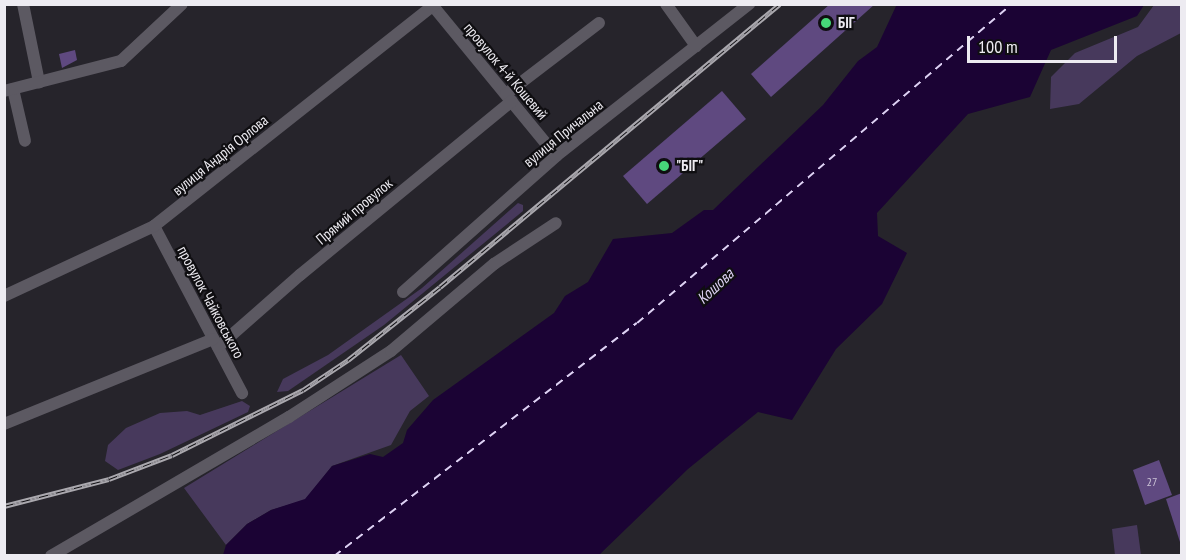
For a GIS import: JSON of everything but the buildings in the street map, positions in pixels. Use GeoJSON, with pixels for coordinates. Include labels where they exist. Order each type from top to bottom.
{"type":"FeatureCollection","features":[{"type":"Feature","properties":{"kind":"street"},"geometry":{"type":"LineString","coordinates":[[23,4],[39,82]]}},
{"type":"Feature","properties":{"kind":"street"},"geometry":{"type":"LineString","coordinates":[[25,141],[9,90],[121,61],[182,4]]}},
{"type":"Feature","properties":{"kind":"street"},"geometry":{"type":"LineString","coordinates":[[666,4],[696,46]]}},
{"type":"Feature","properties":{"kind":"street","name":"вулиця Причальна"},"geometry":{"type":"LineString","coordinates":[[403,292],[556,156],[749,4]]}},
{"type":"Feature","properties":{"kind":"street","name":"провулок 4-й Кошевий"},"geometry":{"type":"LineString","coordinates":[[434,5],[556,156]]}},
{"type":"Feature","properties":{"kind":"street","name":"вулиця Андрія Орлова"},"geometry":{"type":"LineString","coordinates":[[4,296],[154,226],[434,5]]}},
{"type":"Feature","properties":{"kind":"street","name":"Прямий провулок"},"geometry":{"type":"LineString","coordinates":[[4,424],[216,343],[599,23]]}},
{"type":"Feature","properties":{"kind":"street"},"geometry":{"type":"LineString","coordinates":[[51,555],[288,417],[382,357],[494,264],[556,223]]}},
{"type":"Feature","properties":{"kind":"street","name":"провулок Чайковського"},"geometry":{"type":"LineString","coordinates":[[154,226],[242,393]]}},
{"type":"Feature","properties":{"kind":"shaded area"},"geometry":{"type":"Polygon","coordinates":[[[1154,5],[1181,5],[1181,33],[1137,56],[1079,104],[1050,109],[1051,77],[1075,53],[1138,27],[1154,5]]]}},
{"type":"Feature","properties":{"kind":"shaded area"},"geometry":{"type":"Polygon","coordinates":[[[518,203],[523,205],[523,211],[384,325],[288,391],[277,392],[283,379],[328,355],[422,288],[518,203]]]}},
{"type":"Feature","properties":{"kind":"shaded area"},"geometry":{"type":"Polygon","coordinates":[[[401,355],[429,396],[410,411],[391,445],[332,466],[305,500],[271,510],[247,524],[226,545],[184,488],[401,355]]]}},
{"type":"Feature","properties":{"kind":"shaded area"},"geometry":{"type":"Polygon","coordinates":[[[242,401],[250,406],[248,412],[160,454],[118,470],[105,461],[108,445],[126,428],[160,413],[187,411],[200,415],[242,401]]]}},
{"type":"Feature","properties":{"kind":"shaded area"},"geometry":{"type":"Polygon","coordinates":[[[1137,525],[1141,555],[1115,555],[1112,529],[1137,525]]]}},
{"type":"Feature","properties":{"kind":"water","name":"Кошова"},"geometry":{"type":"Polygon","coordinates":[[[897,4],[1144,5],[1137,16],[1051,50],[1030,97],[968,114],[877,213],[878,236],[907,253],[882,304],[836,349],[792,420],[758,412],[688,469],[599,555],[223,555],[226,545],[247,524],[271,510],[305,499],[332,466],[370,454],[383,457],[403,443],[407,430],[433,400],[554,313],[565,296],[588,282],[613,239],[672,233],[704,210],[713,210],[823,105],[858,61],[877,47],[897,4]]]}},
{"type":"Feature","properties":{"kind":"ferry route"},"geometry":{"type":"LineString","coordinates":[[334,556],[637,323],[1012,4]]}},
{"type":"Feature","properties":{"kind":"railway"},"geometry":{"type":"LineString","coordinates":[[4,506],[109,479],[172,455],[303,390],[348,360],[440,287],[780,4]]}},
{"type":"Feature","properties":{"kind":"place","name":"БІГ"},"geometry":{"type":"Point","coordinates":[826,23]}},
{"type":"Feature","properties":{"kind":"place","name":"\"БІГ\""},"geometry":{"type":"Point","coordinates":[664,166]}}]}
